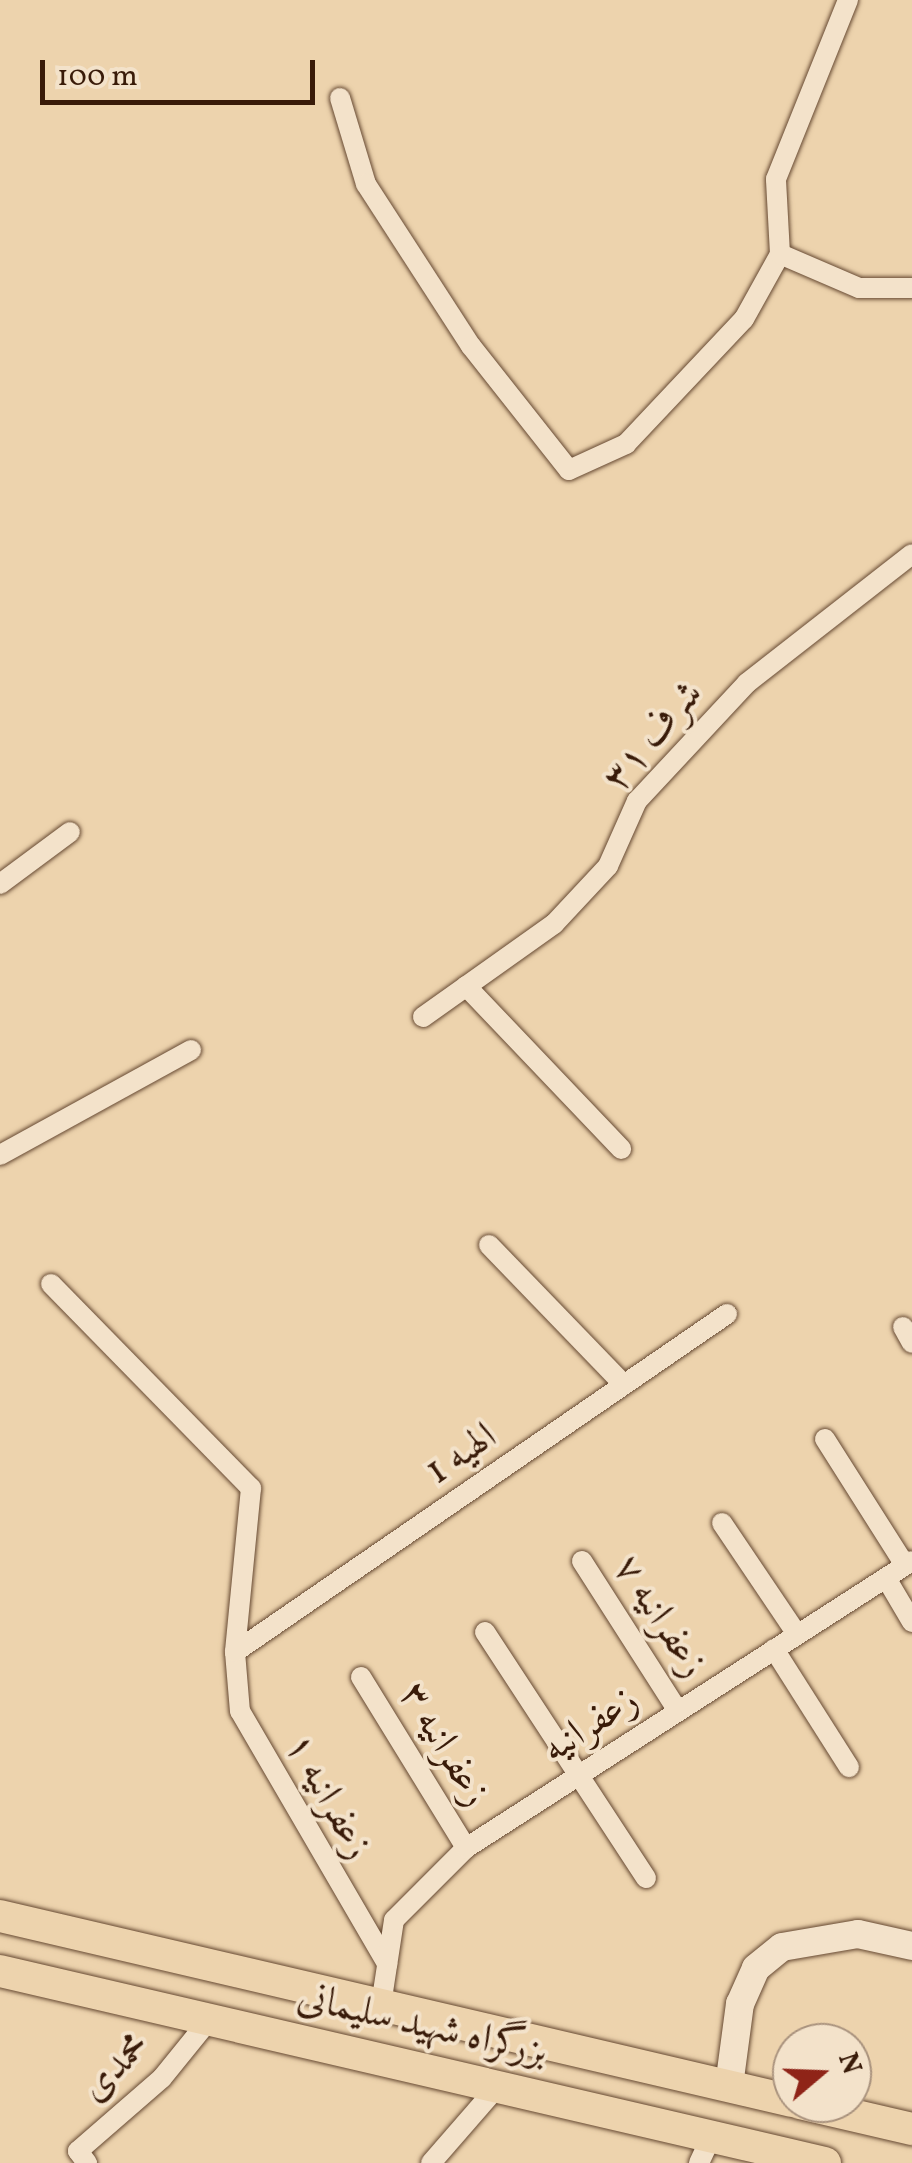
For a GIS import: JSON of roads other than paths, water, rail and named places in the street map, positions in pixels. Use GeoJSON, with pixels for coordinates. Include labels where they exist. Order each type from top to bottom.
{"type":"FeatureCollection","features":[{"type":"Feature","properties":{"kind":"highway","name":"بزرگراه شهید سلیمانی"},"geometry":{"type":"LineString","coordinates":[[0,1916],[772,2096]]}},
{"type":"Feature","properties":{"kind":"highway","name":"بزرگراه شهید سلیمانی"},"geometry":{"type":"LineString","coordinates":[[0,1972],[496,2087],[705,2150],[824,2163]]}},
{"type":"Feature","properties":{"kind":"highway"},"geometry":{"type":"LineString","coordinates":[[872,2120],[912,2129]]}},
{"type":"Feature","properties":{"kind":"main road"},"geometry":{"type":"LineString","coordinates":[[729,2086],[740,2004],[756,1968],[782,1947],[858,1934],[912,1946]]}},
{"type":"Feature","properties":{"kind":"street"},"geometry":{"type":"LineString","coordinates":[[340,98],[366,184],[480,359],[568,470],[626,444],[675,397],[744,319],[780,254],[776,179],[848,0]]}},
{"type":"Feature","properties":{"kind":"street"},"geometry":{"type":"LineString","coordinates":[[780,254],[859,288],[912,288]]}},
{"type":"Feature","properties":{"kind":"street","name":"شرف ۳۱"},"geometry":{"type":"LineString","coordinates":[[423,1016],[554,924],[608,866],[637,801],[747,682],[912,554]]}},
{"type":"Feature","properties":{"kind":"street"},"geometry":{"type":"LineString","coordinates":[[0,884],[70,832]]}},
{"type":"Feature","properties":{"kind":"street"},"geometry":{"type":"LineString","coordinates":[[466,986],[621,1149]]}},
{"type":"Feature","properties":{"kind":"street"},"geometry":{"type":"LineString","coordinates":[[0,1155],[192,1050]]}},
{"type":"Feature","properties":{"kind":"street"},"geometry":{"type":"LineString","coordinates":[[489,1246],[624,1386]]}},
{"type":"Feature","properties":{"kind":"street","name":"زعفرانیه ۱"},"geometry":{"type":"LineString","coordinates":[[51,1284],[251,1488],[235,1652],[240,1710],[386,1964]]}},
{"type":"Feature","properties":{"kind":"street","name":"الهیه 1"},"geometry":{"type":"LineString","coordinates":[[235,1652],[727,1314]]}},
{"type":"Feature","properties":{"kind":"street"},"geometry":{"type":"LineString","coordinates":[[825,1438],[908,1563]]}},
{"type":"Feature","properties":{"kind":"street"},"geometry":{"type":"LineString","coordinates":[[722,1523],[797,1634]]}},
{"type":"Feature","properties":{"kind":"street","name":"زعفرانیه ۷"},"geometry":{"type":"LineString","coordinates":[[582,1561],[678,1710]]}},
{"type":"Feature","properties":{"kind":"street","name":"زعفرانیه"},"geometry":{"type":"LineString","coordinates":[[380,2005],[394,1920],[466,1848],[908,1563]]}},
{"type":"Feature","properties":{"kind":"street"},"geometry":{"type":"LineString","coordinates":[[886,1578],[912,1622]]}},
{"type":"Feature","properties":{"kind":"street"},"geometry":{"type":"LineString","coordinates":[[485,1632],[576,1777],[646,1878]]}},
{"type":"Feature","properties":{"kind":"street"},"geometry":{"type":"LineString","coordinates":[[774,1649],[849,1766]]}},
{"type":"Feature","properties":{"kind":"street","name":"زعفرانیه ۳"},"geometry":{"type":"LineString","coordinates":[[361,1678],[466,1848]]}},
{"type":"Feature","properties":{"kind":"street","name":"محمدی"},"geometry":{"type":"LineString","coordinates":[[87,2163],[78,2151],[162,2078],[209,2020]]}},
{"type":"Feature","properties":{"kind":"street"},"geometry":{"type":"LineString","coordinates":[[431,2163],[496,2087]]}}]}
